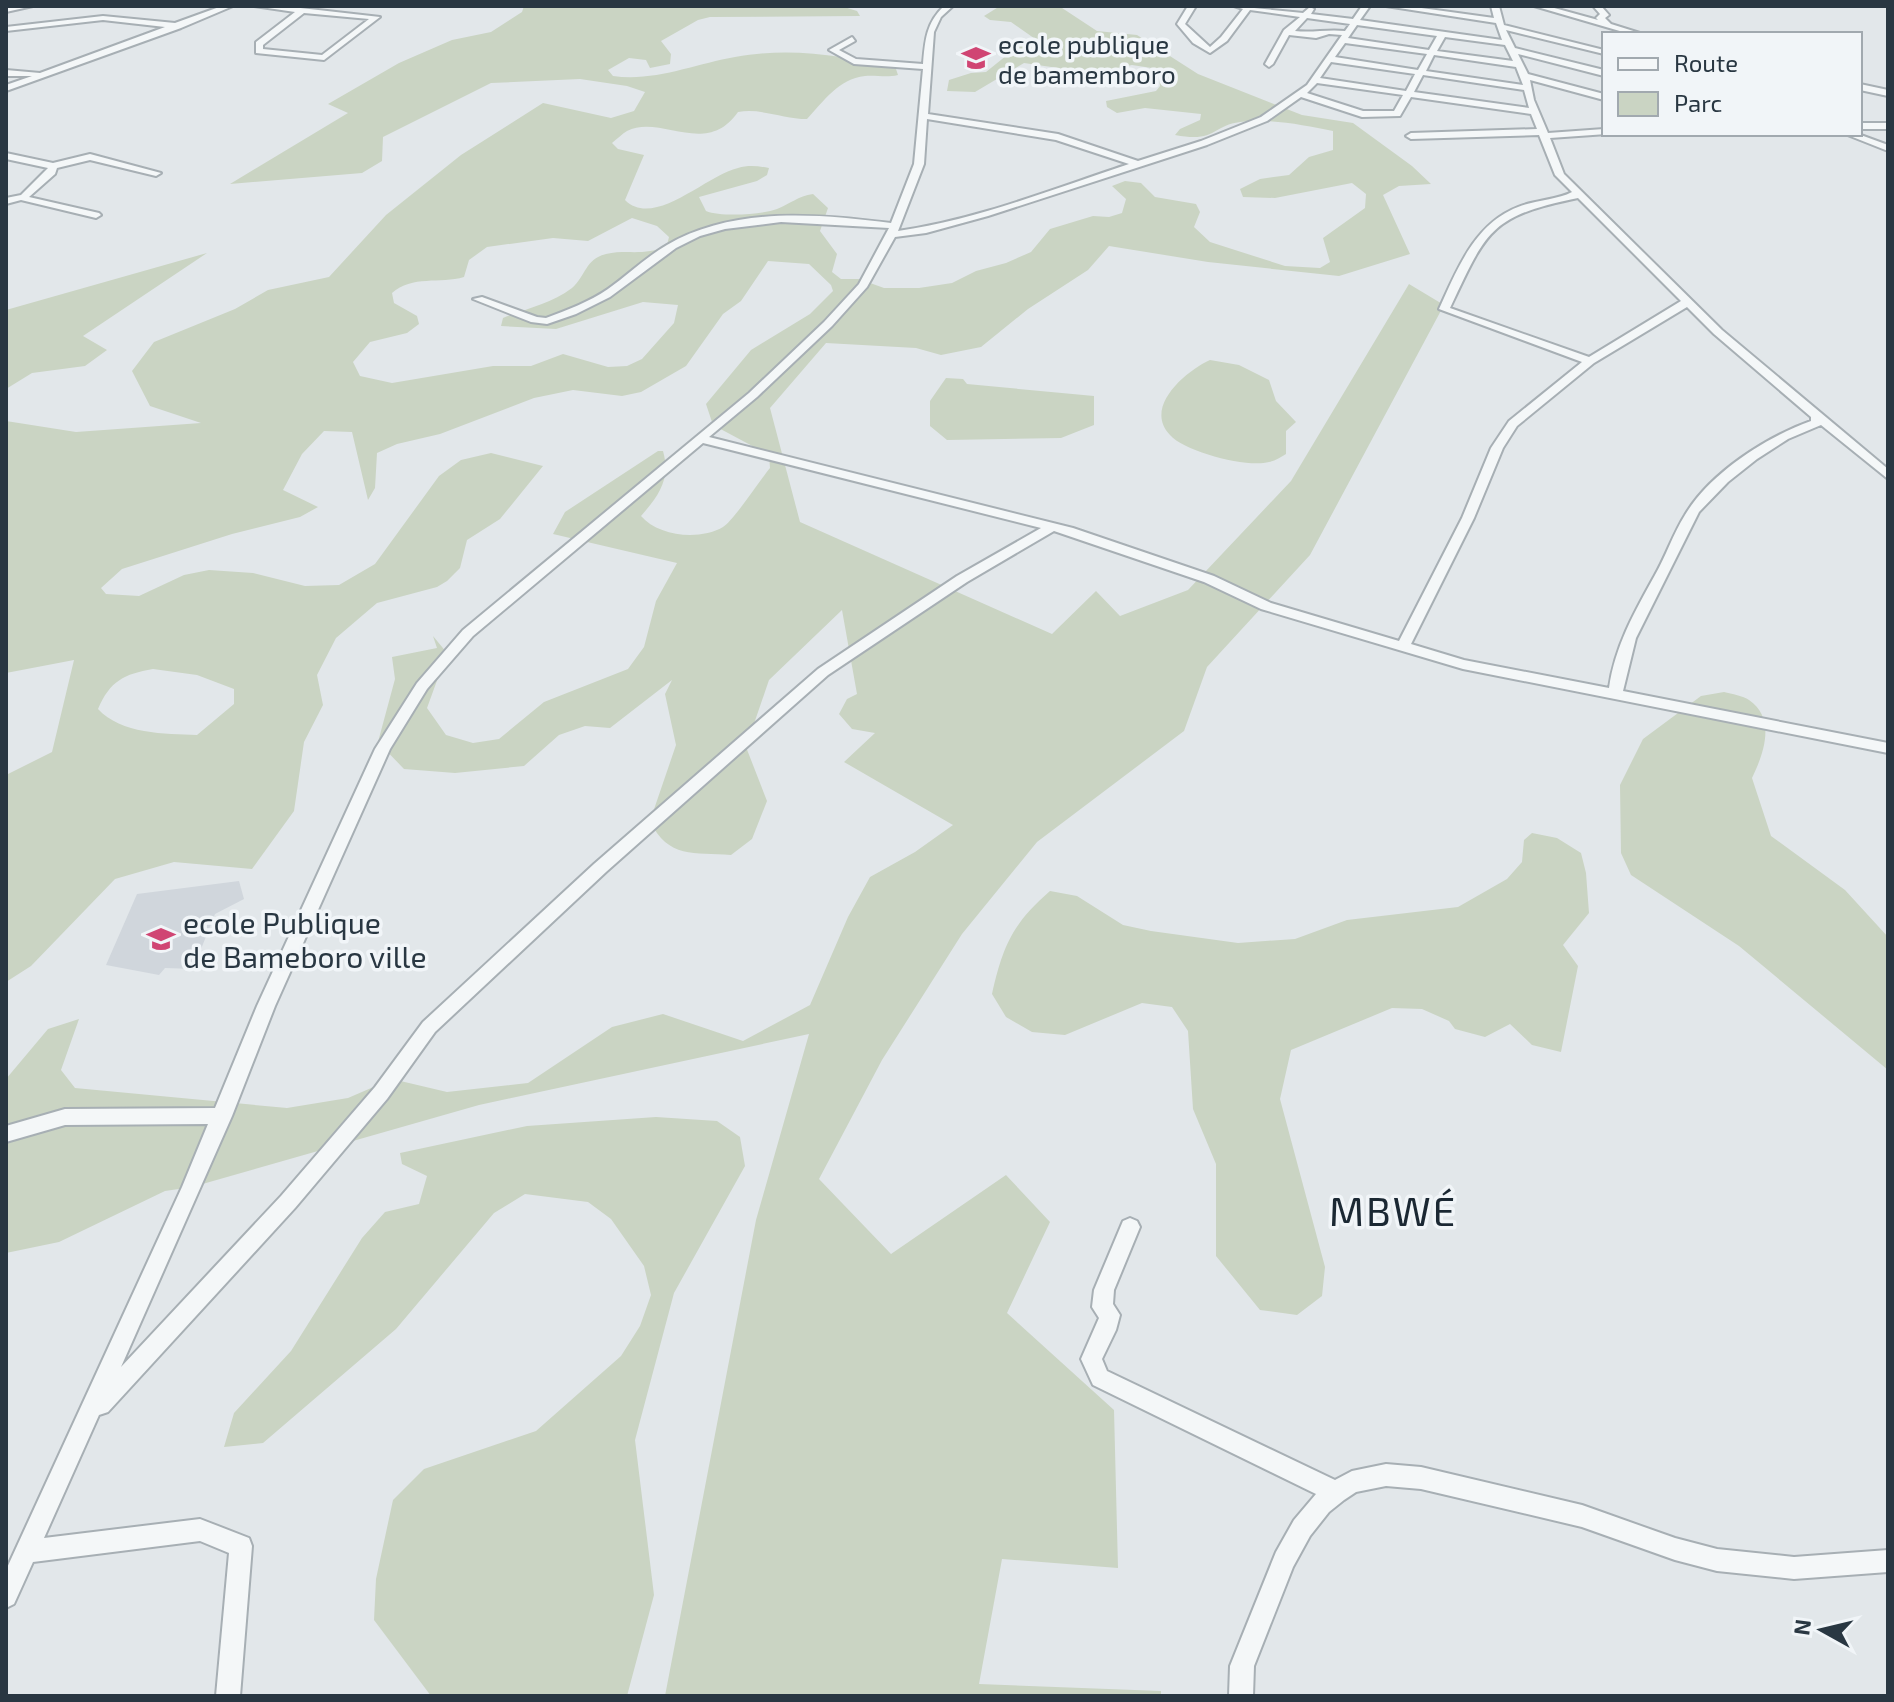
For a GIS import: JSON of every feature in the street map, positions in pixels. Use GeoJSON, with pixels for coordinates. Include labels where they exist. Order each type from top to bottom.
{"type":"FeatureCollection","features":[{"type":"Feature","properties":{"kind":"street"},"geometry":{"type":"LineString","coordinates":[[6,10],[29,6]]}},
{"type":"Feature","properties":{"kind":"street"},"geometry":{"type":"LineString","coordinates":[[99,6],[120,18]]}},
{"type":"Feature","properties":{"kind":"street"},"geometry":{"type":"LineString","coordinates":[[6,88],[229,6]]}},
{"type":"Feature","properties":{"kind":"street"},"geometry":{"type":"LineString","coordinates":[[258,6],[302,10],[376,17],[324,58],[259,51],[259,44],[302,10]]}},
{"type":"Feature","properties":{"kind":"street"},"geometry":{"type":"LineString","coordinates":[[6,1596],[91,1415],[223,1116],[326,868],[383,749],[422,686],[452,649],[487,615],[773,377],[836,316],[870,275],[893,231],[919,164],[930,32],[938,16],[949,6]]}},
{"type":"Feature","properties":{"kind":"street"},"geometry":{"type":"LineString","coordinates":[[1192,6],[1181,24],[1210,51],[1224,39],[1245,6],[1310,10],[1509,46],[1602,72]]}},
{"type":"Feature","properties":{"kind":"street"},"geometry":{"type":"LineString","coordinates":[[478,299],[535,320],[547,321],[611,292],[679,242],[724,228],[803,217],[893,231],[976,217],[1252,124],[1301,94],[1315,80],[1366,6]]}},
{"type":"Feature","properties":{"kind":"street"},"geometry":{"type":"LineString","coordinates":[[1390,6],[1499,24],[1602,51]]}},
{"type":"Feature","properties":{"kind":"street"},"geometry":{"type":"LineString","coordinates":[[1495,6],[1499,24],[1521,65],[1557,170],[1687,302],[1888,475]]}},
{"type":"Feature","properties":{"kind":"street"},"geometry":{"type":"LineString","coordinates":[[1538,6],[1631,32]]}},
{"type":"Feature","properties":{"kind":"street"},"geometry":{"type":"LineString","coordinates":[[1597,6],[1605,15],[1600,18],[1610,27]]}},
{"type":"Feature","properties":{"kind":"street"},"geometry":{"type":"LineString","coordinates":[[1269,64],[1287,32],[1310,10]]}},
{"type":"Feature","properties":{"kind":"street"},"geometry":{"type":"LineString","coordinates":[[6,29],[86,18],[120,18],[180,26]]}},
{"type":"Feature","properties":{"kind":"street"},"geometry":{"type":"LineString","coordinates":[[1287,32],[1316,36],[1329,32],[1432,54],[1521,65]]}},
{"type":"Feature","properties":{"kind":"street"},"geometry":{"type":"LineString","coordinates":[[1301,94],[1374,115],[1397,114],[1442,35]]}},
{"type":"Feature","properties":{"kind":"street"},"geometry":{"type":"LineString","coordinates":[[852,39],[833,50],[854,61],[927,67]]}},
{"type":"Feature","properties":{"kind":"street"},"geometry":{"type":"LineString","coordinates":[[1328,59],[1528,88]]}},
{"type":"Feature","properties":{"kind":"street"},"geometry":{"type":"LineString","coordinates":[[6,75],[49,73]]}},
{"type":"Feature","properties":{"kind":"street"},"geometry":{"type":"LineString","coordinates":[[6,75],[37,77]]}},
{"type":"Feature","properties":{"kind":"street"},"geometry":{"type":"LineString","coordinates":[[1525,76],[1602,96]]}},
{"type":"Feature","properties":{"kind":"street"},"geometry":{"type":"LineString","coordinates":[[1315,80],[1535,112]]}},
{"type":"Feature","properties":{"kind":"street"},"geometry":{"type":"LineString","coordinates":[[1862,88],[1888,84]]}},
{"type":"Feature","properties":{"kind":"street"},"geometry":{"type":"LineString","coordinates":[[1862,88],[1888,93]]}},
{"type":"Feature","properties":{"kind":"street"},"geometry":{"type":"LineString","coordinates":[[925,116],[1023,128],[1074,140],[1136,164]]}},
{"type":"Feature","properties":{"kind":"street"},"geometry":{"type":"LineString","coordinates":[[1862,126],[1888,126]]}},
{"type":"Feature","properties":{"kind":"street"},"geometry":{"type":"LineString","coordinates":[[1411,136],[1602,132]]}},
{"type":"Feature","properties":{"kind":"street"},"geometry":{"type":"LineString","coordinates":[[1855,136],[1888,148]]}},
{"type":"Feature","properties":{"kind":"street"},"geometry":{"type":"LineString","coordinates":[[6,156],[53,166],[90,157],[156,173]]}},
{"type":"Feature","properties":{"kind":"street"},"geometry":{"type":"LineString","coordinates":[[6,201],[24,197],[52,172],[53,166]]}},
{"type":"Feature","properties":{"kind":"street"},"geometry":{"type":"LineString","coordinates":[[1577,192],[1576,196],[1506,216],[1488,228],[1469,251],[1444,309],[1590,361]]}},
{"type":"Feature","properties":{"kind":"street"},"geometry":{"type":"LineString","coordinates":[[24,197],[26,200],[96,215]]}},
{"type":"Feature","properties":{"kind":"street"},"geometry":{"type":"LineString","coordinates":[[1403,647],[1476,500],[1501,441],[1528,410],[1590,361],[1687,302]]}},
{"type":"Feature","properties":{"kind":"street"},"geometry":{"type":"LineString","coordinates":[[1615,693],[1619,660],[1629,635],[1692,512],[1772,441],[1817,423],[1817,417]]}},
{"type":"Feature","properties":{"kind":"street"},"geometry":{"type":"LineString","coordinates":[[701,439],[1052,527],[1209,579],[1266,606],[1487,669],[1888,748]]}},
{"type":"Feature","properties":{"kind":"street"},"geometry":{"type":"LineString","coordinates":[[91,1415],[288,1202],[381,1093],[429,1027],[600,868],[823,672],[962,579],[1052,527]]}},
{"type":"Feature","properties":{"kind":"street"},"geometry":{"type":"LineString","coordinates":[[6,1134],[65,1117],[223,1116]]}},
{"type":"Feature","properties":{"kind":"street"},"geometry":{"type":"LineString","coordinates":[[1130,1227],[1104,1290],[1102,1307],[1110,1315],[1091,1359],[1100,1378],[1336,1492]]}},
{"type":"Feature","properties":{"kind":"street"},"geometry":{"type":"LineString","coordinates":[[1241,1696],[1242,1666],[1284,1560],[1312,1516],[1336,1492],[1352,1482],[1386,1475],[1421,1478],[1582,1516],[1675,1549],[1717,1560],[1794,1568],[1888,1561]]}},
{"type":"Feature","properties":{"kind":"street"},"geometry":{"type":"LineString","coordinates":[[27,1551],[200,1530],[241,1546],[228,1696]]}},
{"type":"Feature","properties":{"kind":"shaded area","name":"ecole Publique de Bameboro ville"},"geometry":{"type":"Polygon","coordinates":[[[239,881],[244,899],[215,914],[193,969],[165,968],[159,975],[106,965],[137,894],[239,881]]]}},
{"type":"Feature","properties":{"kind":"green space"},"geometry":{"type":"Polygon","coordinates":[[[524,6],[841,6],[857,11],[860,16],[710,17],[698,20],[661,41],[671,54],[670,64],[650,68],[646,60],[629,58],[608,70],[613,76],[644,77],[735,57],[796,53],[836,56],[876,64],[896,69],[898,75],[865,76],[847,81],[807,119],[756,111],[738,112],[712,132],[698,134],[640,127],[627,131],[612,143],[618,149],[644,155],[625,200],[637,207],[665,205],[738,168],[769,168],[767,175],[757,181],[699,197],[706,211],[731,215],[761,213],[813,194],[828,208],[820,231],[837,254],[832,272],[841,279],[859,279],[884,288],[919,288],[952,283],[976,271],[1031,252],[1050,229],[1093,216],[1109,217],[1122,213],[1126,199],[1112,186],[1125,181],[1141,183],[1155,197],[1196,204],[1200,212],[1194,227],[1210,242],[1285,266],[1320,268],[1330,262],[1323,238],[1365,208],[1366,194],[1352,183],[1275,198],[1243,197],[1240,189],[1260,179],[1289,175],[1309,157],[1333,150],[1333,131],[1251,121],[1231,124],[1206,135],[1188,137],[1175,135],[1180,129],[1200,120],[1201,114],[1145,108],[1117,113],[1107,107],[1106,101],[1156,91],[1160,86],[1158,69],[1132,65],[1092,73],[1024,63],[975,92],[947,91],[949,80],[986,72],[1017,47],[1038,41],[1011,22],[990,20],[984,16],[1000,6],[1059,6],[1097,31],[1137,35],[1198,74],[1302,115],[1353,123],[1412,166],[1431,184],[1399,186],[1383,195],[1410,254],[1339,276],[1208,262],[1109,246],[1088,270],[1028,309],[981,347],[941,355],[916,348],[826,343],[770,408],[800,522],[1052,634],[1096,591],[1120,616],[1188,590],[1291,481],[1409,284],[1444,305],[1310,555],[1207,667],[1184,731],[1037,842],[962,934],[882,1060],[819,1179],[891,1254],[1006,1175],[1050,1222],[1007,1313],[1114,1410],[1118,1568],[1002,1559],[979,1684],[1161,1691],[1161,1696],[665,1696],[756,1220],[809,1034],[479,1105],[192,1187],[165,1191],[59,1242],[6,1253],[6,1079],[48,1029],[79,1019],[61,1070],[75,1088],[287,1108],[348,1098],[392,1079],[447,1092],[528,1083],[612,1027],[663,1014],[743,1041],[810,1005],[848,917],[870,877],[915,852],[953,825],[844,762],[875,733],[852,729],[839,714],[847,699],[857,694],[842,610],[769,680],[746,747],[767,801],[752,839],[731,855],[694,853],[674,848],[657,833],[650,821],[676,745],[665,694],[672,680],[610,728],[585,726],[559,735],[524,766],[455,773],[404,769],[378,742],[395,679],[392,657],[437,648],[433,636],[447,653],[427,708],[446,735],[473,743],[499,739],[544,702],[628,669],[644,647],[656,601],[677,563],[553,534],[565,512],[658,451],[663,451],[664,478],[658,494],[641,516],[648,523],[668,532],[702,534],[723,527],[740,508],[770,468],[769,455],[713,425],[706,404],[751,350],[810,314],[833,291],[831,285],[809,264],[768,261],[741,301],[723,314],[686,366],[641,392],[622,396],[573,390],[534,398],[440,434],[397,444],[377,453],[375,488],[368,500],[352,432],[324,431],[302,454],[283,490],[318,507],[300,517],[232,534],[122,569],[101,588],[106,594],[139,596],[184,575],[209,570],[253,573],[305,586],[339,585],[375,564],[439,476],[461,460],[491,453],[543,466],[500,519],[467,540],[460,568],[447,581],[437,587],[377,603],[336,638],[317,675],[323,705],[304,742],[294,811],[252,869],[174,862],[115,879],[31,966],[6,982],[6,775],[52,752],[74,660],[6,673],[6,421],[76,432],[201,423],[150,406],[132,371],[154,342],[235,309],[268,290],[329,277],[386,215],[461,155],[543,103],[611,118],[634,111],[645,92],[627,86],[580,79],[491,83],[383,137],[382,161],[362,173],[230,184],[348,113],[328,104],[399,63],[452,40],[491,32],[522,12],[524,6]],[[632,218],[588,241],[553,238],[487,247],[469,260],[464,277],[400,287],[392,293],[394,303],[417,316],[419,324],[407,333],[370,342],[353,362],[360,376],[392,383],[493,366],[531,366],[563,354],[608,367],[627,366],[642,359],[674,323],[678,305],[643,302],[556,329],[501,326],[503,318],[547,302],[572,288],[599,256],[652,251],[667,245],[669,237],[657,226],[632,218]],[[153,669],[119,680],[98,709],[131,728],[197,735],[234,704],[234,689],[197,675],[153,669]]]}},
{"type":"Feature","properties":{"kind":"green space"},"geometry":{"type":"Polygon","coordinates":[[[207,253],[83,336],[107,350],[85,366],[32,373],[6,389],[6,310],[207,253]]]}},
{"type":"Feature","properties":{"kind":"green space"},"geometry":{"type":"Polygon","coordinates":[[[1210,360],[1239,365],[1269,380],[1276,401],[1296,422],[1286,431],[1286,454],[1273,461],[1259,463],[1232,461],[1202,453],[1170,435],[1161,413],[1164,402],[1180,381],[1210,360]]]}},
{"type":"Feature","properties":{"kind":"green space"},"geometry":{"type":"Polygon","coordinates":[[[946,378],[963,379],[967,384],[1094,396],[1094,425],[1061,438],[947,440],[930,426],[930,401],[946,378]]]}},
{"type":"Feature","properties":{"kind":"green space"},"geometry":{"type":"Polygon","coordinates":[[[1724,692],[1749,700],[1763,717],[1765,738],[1752,778],[1771,836],[1845,890],[1888,937],[1888,1070],[1739,946],[1631,875],[1621,853],[1620,785],[1643,739],[1701,696],[1724,692]]]}},
{"type":"Feature","properties":{"kind":"green space"},"geometry":{"type":"Polygon","coordinates":[[[1532,833],[1557,838],[1581,853],[1586,873],[1589,913],[1563,945],[1578,966],[1561,1052],[1532,1045],[1510,1024],[1485,1037],[1455,1029],[1449,1021],[1422,1009],[1392,1008],[1291,1050],[1280,1099],[1325,1267],[1322,1296],[1297,1315],[1260,1310],[1216,1256],[1216,1164],[1193,1109],[1188,1031],[1172,1007],[1142,1003],[1065,1035],[1032,1032],[1006,1017],[992,994],[1000,962],[1011,937],[1026,914],[1050,891],[1077,896],[1123,925],[1151,931],[1238,943],[1295,939],[1347,920],[1458,907],[1507,879],[1522,862],[1524,840],[1532,833]]]}},
{"type":"Feature","properties":{"kind":"green space"},"geometry":{"type":"Polygon","coordinates":[[[656,1117],[717,1121],[740,1137],[745,1166],[674,1293],[635,1440],[654,1595],[627,1696],[431,1696],[374,1620],[376,1579],[393,1500],[424,1469],[536,1431],[621,1356],[640,1326],[651,1295],[644,1266],[611,1219],[588,1202],[525,1194],[494,1213],[396,1329],[263,1443],[224,1447],[234,1413],[291,1351],[362,1238],[385,1212],[419,1204],[427,1176],[402,1164],[400,1153],[527,1126],[656,1117]]]}},
{"type":"Feature","properties":{"kind":"place","name":"ecole publique de bamemboro"},"geometry":{"type":"Point","coordinates":[976,58]}},
{"type":"Feature","properties":{"kind":"place","name":"ecole Publique de Bameboro ville"},"geometry":{"type":"Point","coordinates":[161,939]}},
{"type":"Feature","properties":{"kind":"district","name":"MBWÉ"},"geometry":{"type":"Point","coordinates":[1393,1210]}}]}
